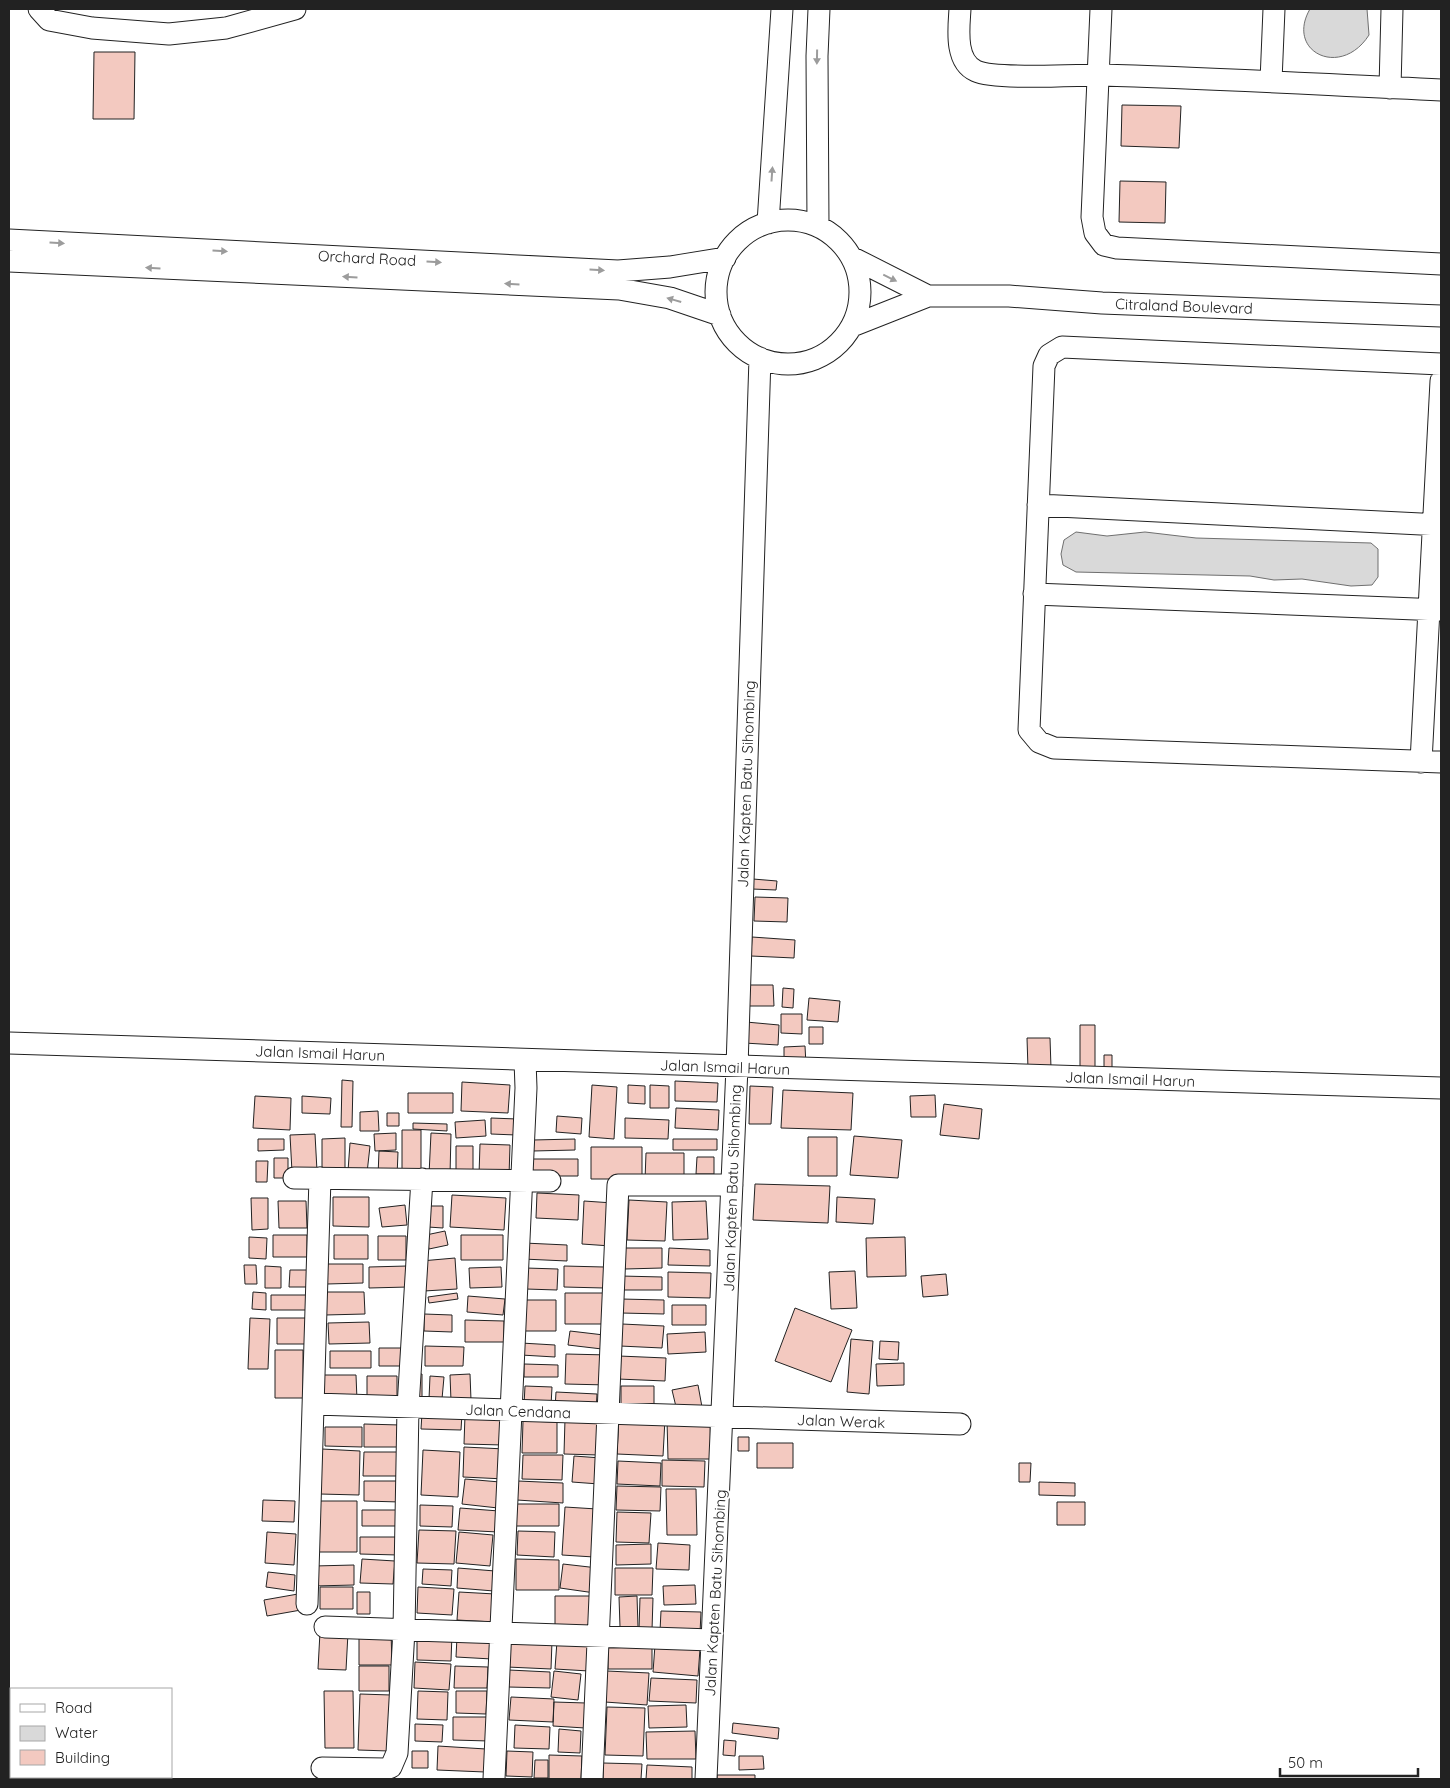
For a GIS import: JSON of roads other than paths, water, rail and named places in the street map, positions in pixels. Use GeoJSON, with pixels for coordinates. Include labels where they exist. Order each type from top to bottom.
{"type":"FeatureCollection","features":[{"type":"Feature","properties":{"kind":"street"},"geometry":{"type":"LineString","coordinates":[[48,12],[92,28],[169,34],[226,28],[295,9]]}},
{"type":"Feature","properties":{"kind":"street"},"geometry":{"type":"LineString","coordinates":[[768,223],[782,9]]}},
{"type":"Feature","properties":{"kind":"street"},"geometry":{"type":"LineString","coordinates":[[818,226],[817,56],[820,9]]}},
{"type":"Feature","properties":{"kind":"street"},"geometry":{"type":"LineString","coordinates":[[960,9],[958,43],[966,61],[975,71],[998,75],[1100,75],[1271,81],[1441,90]]}},
{"type":"Feature","properties":{"kind":"street"},"geometry":{"type":"LineString","coordinates":[[1101,9],[1100,75],[1092,217],[1095,233],[1104,245],[1117,248],[1441,264]]}},
{"type":"Feature","properties":{"kind":"street"},"geometry":{"type":"LineString","coordinates":[[1271,81],[1274,9]]}},
{"type":"Feature","properties":{"kind":"street"},"geometry":{"type":"LineString","coordinates":[[1390,88],[1392,9]]}},
{"type":"Feature","properties":{"kind":"street"},"geometry":{"type":"LineString","coordinates":[[793,220],[818,226],[832,234],[844,245],[853,258],[859,275],[861,293],[858,310],[852,326],[842,340],[828,352],[812,360],[786,363],[760,358],[736,340],[720,315],[716,286],[725,258],[743,236],[768,223],[793,220]]}},
{"type":"Feature","properties":{"kind":"street","name":"Orchard Road"},"geometry":{"type":"LineString","coordinates":[[9,240],[618,271],[670,267],[725,258]]}},
{"type":"Feature","properties":{"kind":"street","name":"Citraland Boulevard"},"geometry":{"type":"LineString","coordinates":[[853,258],[928,296]]}},
{"type":"Feature","properties":{"kind":"street","name":"Orchard Road"},"geometry":{"type":"LineString","coordinates":[[9,261],[619,289],[670,298],[720,315]]}},
{"type":"Feature","properties":{"kind":"street","name":"Citraland Boulevard"},"geometry":{"type":"LineString","coordinates":[[852,326],[928,296],[1009,296],[1102,303],[1441,316]]}},
{"type":"Feature","properties":{"kind":"street"},"geometry":{"type":"LineString","coordinates":[[1441,364],[1062,347],[1049,355],[1044,366],[1028,730],[1039,742],[1054,748],[1431,762],[1441,380]]}},
{"type":"Feature","properties":{"kind":"street","name":"Jalan Kapten Batu Sihombing"},"geometry":{"type":"LineString","coordinates":[[706,1779],[737,1067],[760,358]]}},
{"type":"Feature","properties":{"kind":"street"},"geometry":{"type":"LineString","coordinates":[[1038,505],[1437,525]]}},
{"type":"Feature","properties":{"kind":"street"},"geometry":{"type":"LineString","coordinates":[[1034,594],[1435,610]]}},
{"type":"Feature","properties":{"kind":"street","name":"Jalan Ismail Harun"},"geometry":{"type":"LineString","coordinates":[[9,1043],[1441,1088]]}},
{"type":"Feature","properties":{"kind":"street"},"geometry":{"type":"LineString","coordinates":[[494,1779],[522,1181],[526,1088],[525,1060]]}},
{"type":"Feature","properties":{"kind":"street"},"geometry":{"type":"LineString","coordinates":[[294,1178],[550,1181]]}},
{"type":"Feature","properties":{"kind":"street"},"geometry":{"type":"LineString","coordinates":[[307,1604],[320,1178]]}},
{"type":"Feature","properties":{"kind":"street"},"geometry":{"type":"LineString","coordinates":[[322,1768],[386,1769],[391,1767],[394,1762],[404,1630],[408,1407],[422,1179]]}},
{"type":"Feature","properties":{"kind":"street"},"geometry":{"type":"LineString","coordinates":[[592,1779],[618,1185],[732,1185]]}},
{"type":"Feature","properties":{"kind":"street","name":"Jalan Cendana"},"geometry":{"type":"LineString","coordinates":[[314,1404],[722,1417]]}},
{"type":"Feature","properties":{"kind":"street","name":"Jalan Werak"},"geometry":{"type":"LineString","coordinates":[[722,1417],[960,1424]]}},
{"type":"Feature","properties":{"kind":"street"},"geometry":{"type":"LineString","coordinates":[[325,1627],[598,1638],[712,1640]]}},
{"type":"Feature","properties":{"kind":"water"},"geometry":{"type":"Polygon","coordinates":[[[1310,9],[1367,9],[1369,35],[1357,48],[1344,56],[1331,57],[1320,55],[1310,48],[1305,37],[1304,24],[1310,9]]]}},
{"type":"Feature","properties":{"kind":"water"},"geometry":{"type":"Polygon","coordinates":[[[1076,532],[1107,536],[1145,532],[1196,538],[1371,543],[1378,549],[1378,577],[1372,585],[1351,586],[1302,579],[1274,580],[1250,576],[1076,572],[1063,565],[1061,554],[1064,540],[1076,532]]]}}]}
